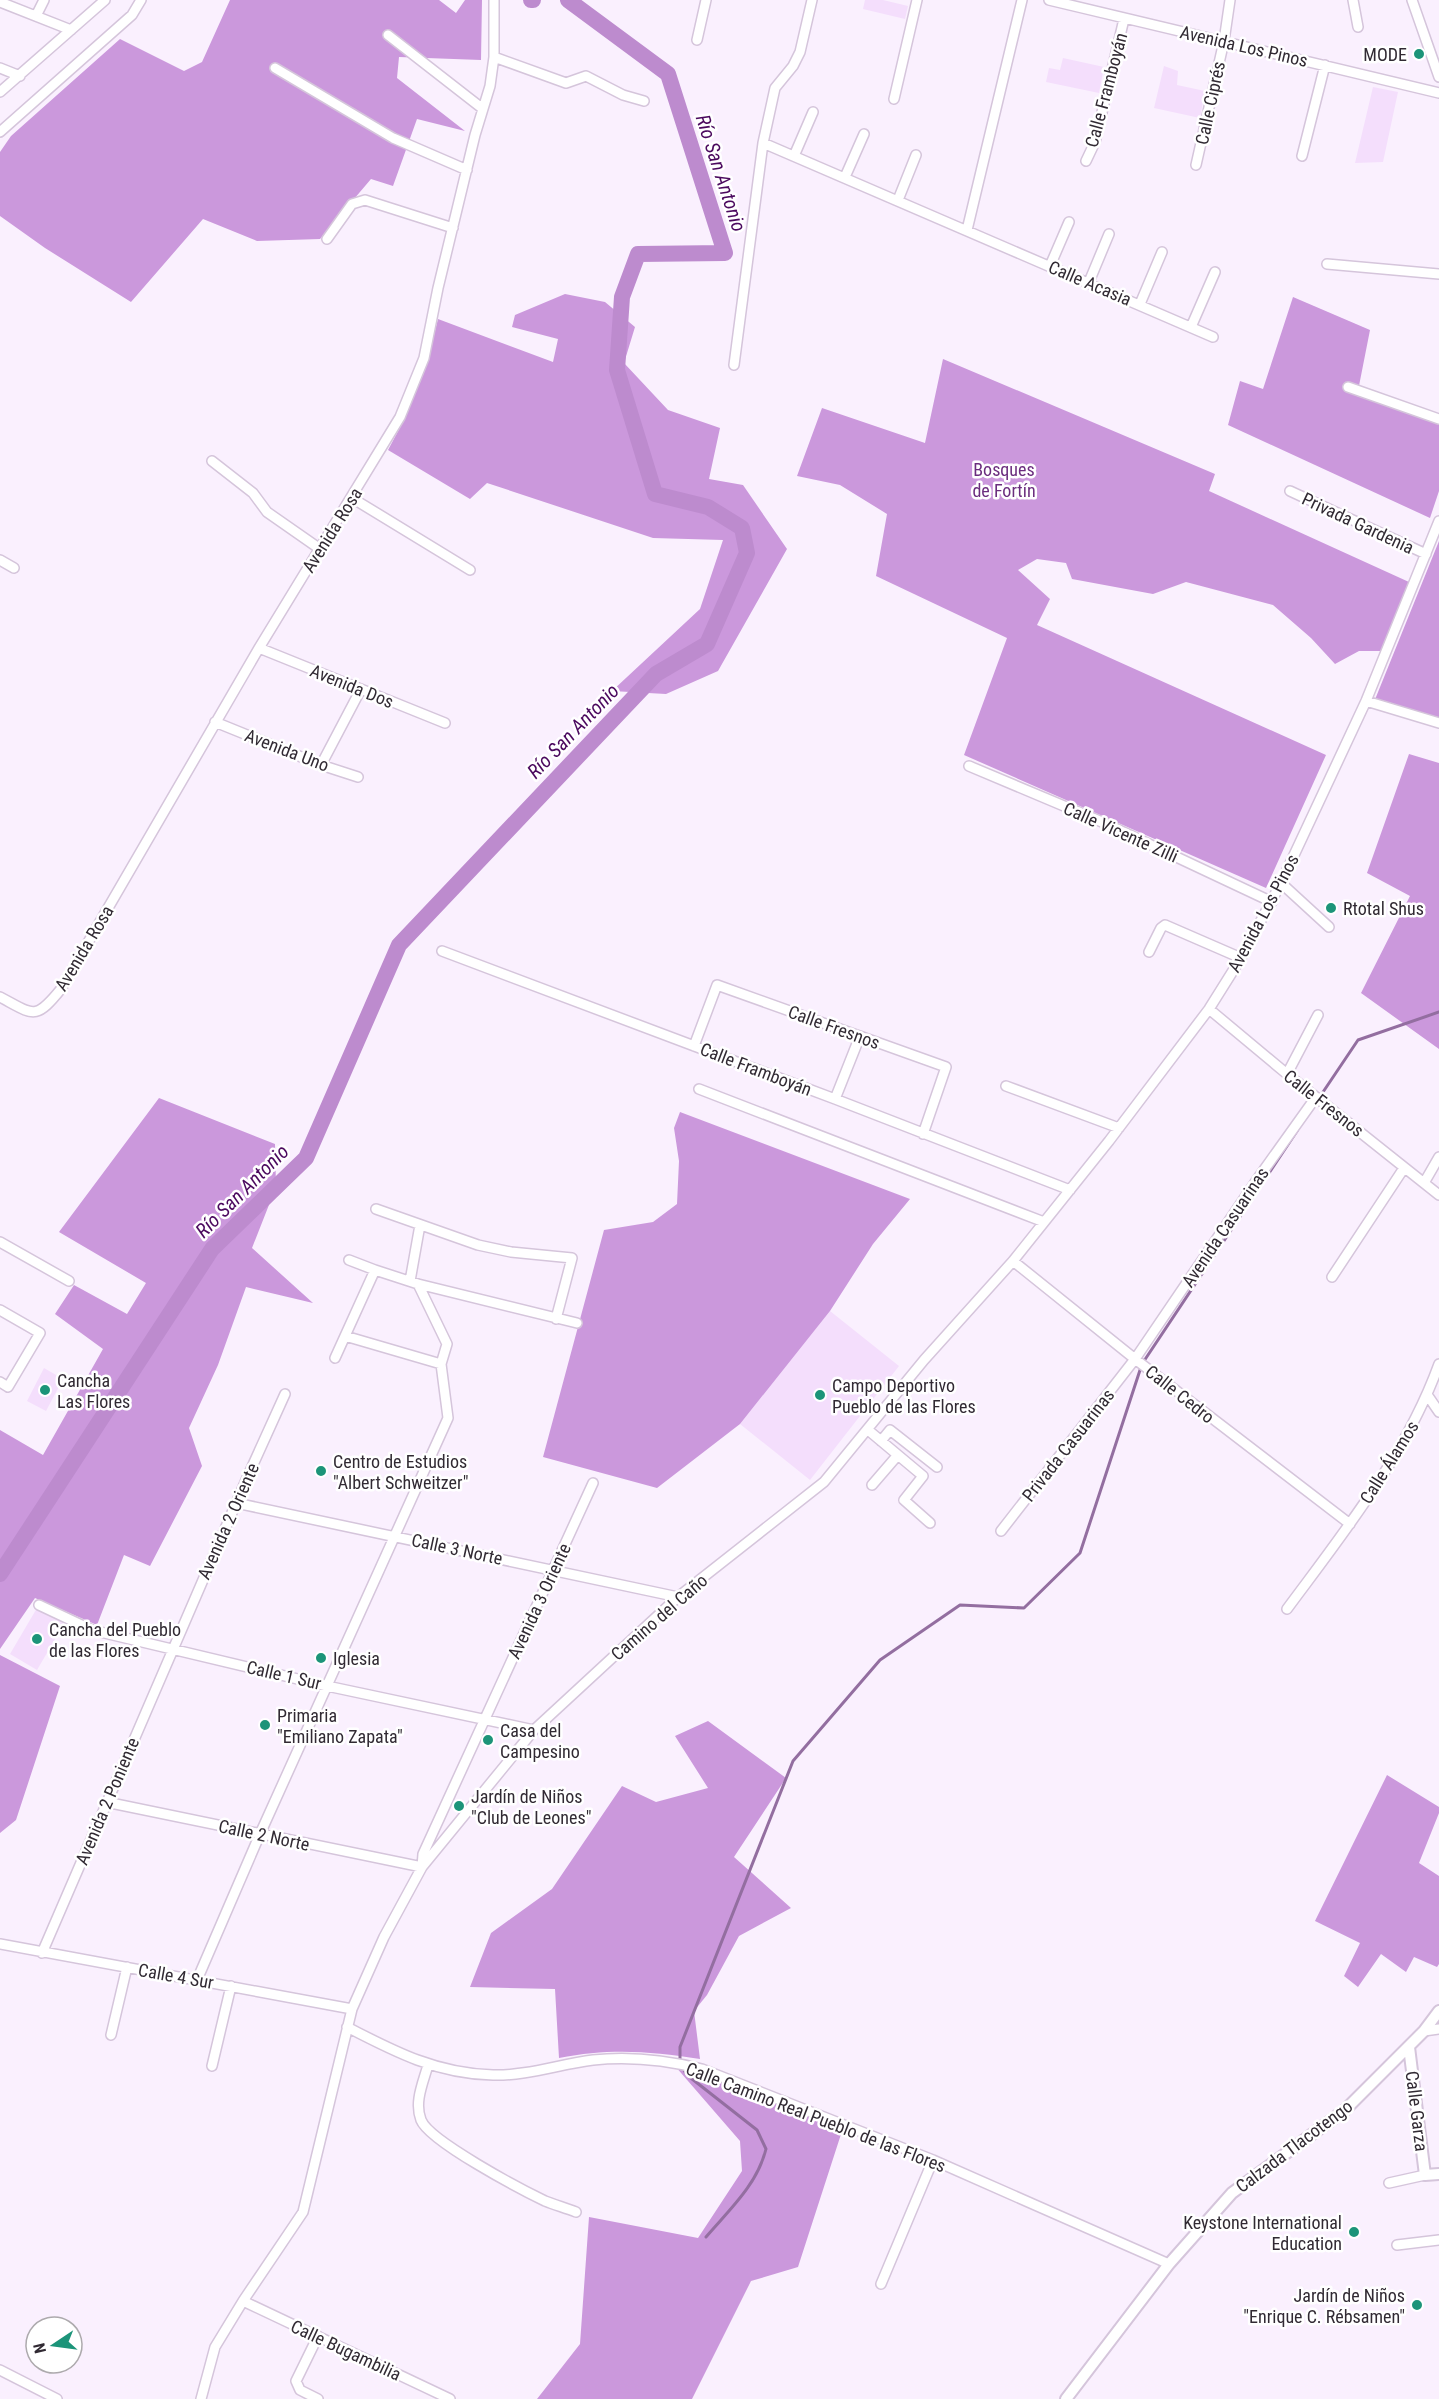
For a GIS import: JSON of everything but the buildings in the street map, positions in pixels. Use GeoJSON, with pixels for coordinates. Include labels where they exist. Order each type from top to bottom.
{"type":"FeatureCollection","features":[{"type":"Feature","properties":{"kind":"street"},"geometry":{"type":"LineString","coordinates":[[36,16],[44,0]]}},
{"type":"Feature","properties":{"kind":"street"},"geometry":{"type":"LineString","coordinates":[[0,92],[21,76],[105,0]]}},
{"type":"Feature","properties":{"kind":"street"},"geometry":{"type":"LineString","coordinates":[[0,132],[132,15],[141,0]]}},
{"type":"Feature","properties":{"kind":"street","name":"Avenida Rosa"},"geometry":{"type":"LineString","coordinates":[[0,997],[28,1012],[42,1011],[61,989],[215,722],[400,417],[424,358],[467,170],[490,86],[494,57],[494,0]]}},
{"type":"Feature","properties":{"kind":"street"},"geometry":{"type":"LineString","coordinates":[[697,40],[706,0]]}},
{"type":"Feature","properties":{"kind":"street"},"geometry":{"type":"LineString","coordinates":[[734,365],[763,143],[775,88],[793,66],[800,52],[812,0]]}},
{"type":"Feature","properties":{"kind":"street"},"geometry":{"type":"LineString","coordinates":[[894,99],[917,0]]}},
{"type":"Feature","properties":{"kind":"street"},"geometry":{"type":"LineString","coordinates":[[967,230],[1022,0]]}},
{"type":"Feature","properties":{"kind":"street","name":"Avenida Los Pinos"},"geometry":{"type":"LineString","coordinates":[[1049,0],[1439,93]]}},
{"type":"Feature","properties":{"kind":"street","name":"Calle Ciprés"},"geometry":{"type":"LineString","coordinates":[[1196,165],[1224,41],[1230,0]]}},
{"type":"Feature","properties":{"kind":"street"},"geometry":{"type":"LineString","coordinates":[[1353,0],[1358,27]]}},
{"type":"Feature","properties":{"kind":"street"},"geometry":{"type":"LineString","coordinates":[[1413,0],[1439,77]]}},
{"type":"Feature","properties":{"kind":"street"},"geometry":{"type":"LineString","coordinates":[[0,2],[71,30]]}},
{"type":"Feature","properties":{"kind":"street","name":"Calle Framboyán"},"geometry":{"type":"LineString","coordinates":[[1086,160],[1095,142],[1124,19]]}},
{"type":"Feature","properties":{"kind":"street"},"geometry":{"type":"LineString","coordinates":[[388,35],[483,109]]}},
{"type":"Feature","properties":{"kind":"street"},"geometry":{"type":"LineString","coordinates":[[494,57],[566,82],[586,76],[623,95],[644,101]]}},
{"type":"Feature","properties":{"kind":"street"},"geometry":{"type":"LineString","coordinates":[[1302,156],[1325,65]]}},
{"type":"Feature","properties":{"kind":"street"},"geometry":{"type":"LineString","coordinates":[[0,68],[21,76]]}},
{"type":"Feature","properties":{"kind":"street"},"geometry":{"type":"LineString","coordinates":[[275,68],[393,138],[467,170]]}},
{"type":"Feature","properties":{"kind":"street"},"geometry":{"type":"LineString","coordinates":[[794,156],[813,112]]}},
{"type":"Feature","properties":{"kind":"street"},"geometry":{"type":"LineString","coordinates":[[845,177],[864,134]]}},
{"type":"Feature","properties":{"kind":"street","name":"Calle Acasia"},"geometry":{"type":"LineString","coordinates":[[763,143],[1213,337]]}},
{"type":"Feature","properties":{"kind":"street"},"geometry":{"type":"LineString","coordinates":[[897,200],[916,155]]}},
{"type":"Feature","properties":{"kind":"street"},"geometry":{"type":"LineString","coordinates":[[327,239],[352,204],[365,200],[453,228]]}},
{"type":"Feature","properties":{"kind":"street"},"geometry":{"type":"LineString","coordinates":[[1050,266],[1069,222]]}},
{"type":"Feature","properties":{"kind":"street"},"geometry":{"type":"LineString","coordinates":[[1089,282],[1109,234]]}},
{"type":"Feature","properties":{"kind":"street"},"geometry":{"type":"LineString","coordinates":[[1140,304],[1162,252]]}},
{"type":"Feature","properties":{"kind":"street"},"geometry":{"type":"LineString","coordinates":[[1327,264],[1439,273]]}},
{"type":"Feature","properties":{"kind":"street"},"geometry":{"type":"LineString","coordinates":[[1191,327],[1215,272]]}},
{"type":"Feature","properties":{"kind":"street"},"geometry":{"type":"LineString","coordinates":[[1348,387],[1439,419]]}},
{"type":"Feature","properties":{"kind":"street"},"geometry":{"type":"LineString","coordinates":[[212,460],[253,493],[267,512],[320,549]]}},
{"type":"Feature","properties":{"kind":"street","name":"Privada Gardenia"},"geometry":{"type":"LineString","coordinates":[[1290,491],[1426,554]]}},
{"type":"Feature","properties":{"kind":"street"},"geometry":{"type":"LineString","coordinates":[[352,498],[470,570]]}},
{"type":"Feature","properties":{"kind":"street","name":"Avenida Los Pinos"},"geometry":{"type":"LineString","coordinates":[[1013,1261],[1119,1128],[1209,1009],[1241,958],[1272,902],[1366,702],[1439,521]]}},
{"type":"Feature","properties":{"kind":"street"},"geometry":{"type":"LineString","coordinates":[[0,560],[14,568]]}},
{"type":"Feature","properties":{"kind":"street","name":"Avenida Dos"},"geometry":{"type":"LineString","coordinates":[[260,648],[445,723]]}},
{"type":"Feature","properties":{"kind":"street"},"geometry":{"type":"LineString","coordinates":[[321,765],[361,689]]}},
{"type":"Feature","properties":{"kind":"street"},"geometry":{"type":"LineString","coordinates":[[1366,702],[1439,723]]}},
{"type":"Feature","properties":{"kind":"street","name":"Avenida Uno"},"geometry":{"type":"LineString","coordinates":[[215,722],[321,765],[358,777]]}},
{"type":"Feature","properties":{"kind":"street","name":"Calle Vicente Zilli"},"geometry":{"type":"LineString","coordinates":[[969,766],[1102,822],[1272,902]]}},
{"type":"Feature","properties":{"kind":"street"},"geometry":{"type":"LineString","coordinates":[[1281,883],[1329,927]]}},
{"type":"Feature","properties":{"kind":"street"},"geometry":{"type":"LineString","coordinates":[[1149,952],[1161,928],[1165,925],[1241,958]]}},
{"type":"Feature","properties":{"kind":"street","name":"Calle Framboyán"},"geometry":{"type":"LineString","coordinates":[[442,951],[1070,1190]]}},
{"type":"Feature","properties":{"kind":"street","name":"Calle Fresnos"},"geometry":{"type":"LineString","coordinates":[[694,1046],[717,985],[946,1067],[923,1134]]}},
{"type":"Feature","properties":{"kind":"street","name":"Calle Fresnos"},"geometry":{"type":"LineString","coordinates":[[1209,1009],[1439,1195]]}},
{"type":"Feature","properties":{"kind":"street"},"geometry":{"type":"LineString","coordinates":[[1287,1074],[1318,1015]]}},
{"type":"Feature","properties":{"kind":"street"},"geometry":{"type":"LineString","coordinates":[[835,1099],[860,1036]]}},
{"type":"Feature","properties":{"kind":"street"},"geometry":{"type":"LineString","coordinates":[[1006,1086],[1119,1128]]}},
{"type":"Feature","properties":{"kind":"street"},"geometry":{"type":"LineString","coordinates":[[699,1089],[1044,1222]]}},
{"type":"Feature","properties":{"kind":"street","name":"Avenida Casuarinas"},"geometry":{"type":"LineString","coordinates":[[1135,1359],[1316,1097]]}},
{"type":"Feature","properties":{"kind":"street"},"geometry":{"type":"LineString","coordinates":[[1424,1183],[1439,1157]]}},
{"type":"Feature","properties":{"kind":"street"},"geometry":{"type":"LineString","coordinates":[[1332,1277],[1404,1168]]}},
{"type":"Feature","properties":{"kind":"street"},"geometry":{"type":"LineString","coordinates":[[376,1209],[489,1248],[572,1258],[556,1319]]}},
{"type":"Feature","properties":{"kind":"street"},"geometry":{"type":"LineString","coordinates":[[197,1980],[260,1834],[397,1536],[448,1418],[441,1364],[447,1344],[433,1311],[414,1282],[420,1225]]}},
{"type":"Feature","properties":{"kind":"street"},"geometry":{"type":"LineString","coordinates":[[0,1242],[69,1281]]}},
{"type":"Feature","properties":{"kind":"street"},"geometry":{"type":"LineString","coordinates":[[349,1260],[414,1282],[577,1323]]}},
{"type":"Feature","properties":{"kind":"street","name":"Calle Cedro"},"geometry":{"type":"LineString","coordinates":[[1013,1261],[1135,1359],[1350,1524]]}},
{"type":"Feature","properties":{"kind":"street","name":"Camino del Caño"},"geometry":{"type":"LineString","coordinates":[[201,2399],[215,2348],[243,2301],[303,2212],[352,2009],[384,1937],[422,1867],[534,1730],[678,1598],[824,1482],[924,1360],[1013,1261]]}},
{"type":"Feature","properties":{"kind":"street"},"geometry":{"type":"LineString","coordinates":[[335,1358],[375,1270]]}},
{"type":"Feature","properties":{"kind":"street"},"geometry":{"type":"LineString","coordinates":[[0,1310],[40,1333],[8,1387],[0,1382]]}},
{"type":"Feature","properties":{"kind":"street"},"geometry":{"type":"LineString","coordinates":[[345,1336],[441,1364]]}},
{"type":"Feature","properties":{"kind":"street","name":"Privada Casuarinas"},"geometry":{"type":"LineString","coordinates":[[1001,1531],[1135,1359]]}},
{"type":"Feature","properties":{"kind":"street","name":"Calle Álamos"},"geometry":{"type":"LineString","coordinates":[[1287,1609],[1350,1524],[1404,1441],[1428,1396],[1439,1364]]}},
{"type":"Feature","properties":{"kind":"street","name":"Avenida 2 Oriente"},"geometry":{"type":"LineString","coordinates":[[172,1649],[285,1394]]}},
{"type":"Feature","properties":{"kind":"street"},"geometry":{"type":"LineString","coordinates":[[1428,1396],[1439,1412]]}},
{"type":"Feature","properties":{"kind":"street"},"geometry":{"type":"LineString","coordinates":[[868,1430],[923,1476],[904,1500],[930,1523]]}},
{"type":"Feature","properties":{"kind":"street"},"geometry":{"type":"LineString","coordinates":[[881,1441],[890,1430],[937,1467]]}},
{"type":"Feature","properties":{"kind":"street"},"geometry":{"type":"LineString","coordinates":[[872,1485],[897,1456]]}},
{"type":"Feature","properties":{"kind":"street","name":"Avenida 3 Oriente"},"geometry":{"type":"LineString","coordinates":[[422,1867],[423,1854],[593,1483]]}},
{"type":"Feature","properties":{"kind":"street","name":"Calle 3 Norte"},"geometry":{"type":"LineString","coordinates":[[236,1503],[678,1598]]}},
{"type":"Feature","properties":{"kind":"street","name":"Calle 1 Sur"},"geometry":{"type":"LineString","coordinates":[[39,1605],[92,1630],[327,1686],[534,1730]]}},
{"type":"Feature","properties":{"kind":"street","name":"Avenida 2 Poniente"},"geometry":{"type":"LineString","coordinates":[[42,1953],[172,1649]]}},
{"type":"Feature","properties":{"kind":"street","name":"Calle 2 Norte"},"geometry":{"type":"LineString","coordinates":[[106,1802],[422,1867]]}},
{"type":"Feature","properties":{"kind":"street","name":"Calle 4 Sur"},"geometry":{"type":"LineString","coordinates":[[0,1944],[352,2009]]}},
{"type":"Feature","properties":{"kind":"street"},"geometry":{"type":"LineString","coordinates":[[111,2035],[127,1967]]}},
{"type":"Feature","properties":{"kind":"street"},"geometry":{"type":"LineString","coordinates":[[212,2066],[231,1986]]}},
{"type":"Feature","properties":{"kind":"street","name":"Calzada Tlacotengo"},"geometry":{"type":"LineString","coordinates":[[1066,2399],[1169,2264],[1232,2193],[1345,2110],[1409,2047],[1439,2011]]}},
{"type":"Feature","properties":{"kind":"street","name":"Calle Camino Real Pueblo de las Flores"},"geometry":{"type":"LineString","coordinates":[[347,2027],[400,2055],[428,2065],[474,2074],[503,2075],[593,2060],[664,2060],[722,2077],[933,2160],[1169,2264]]}},
{"type":"Feature","properties":{"kind":"street"},"geometry":{"type":"LineString","coordinates":[[1424,2031],[1439,2029]]}},
{"type":"Feature","properties":{"kind":"street","name":"Calle Garza"},"geometry":{"type":"LineString","coordinates":[[1409,2047],[1425,2175]]}},
{"type":"Feature","properties":{"kind":"street"},"geometry":{"type":"LineString","coordinates":[[428,2065],[419,2100],[419,2110],[422,2122],[440,2140],[545,2200],[576,2212]]}},
{"type":"Feature","properties":{"kind":"street"},"geometry":{"type":"LineString","coordinates":[[881,2284],[933,2160]]}},
{"type":"Feature","properties":{"kind":"street"},"geometry":{"type":"LineString","coordinates":[[1389,2183],[1439,2174]]}},
{"type":"Feature","properties":{"kind":"street"},"geometry":{"type":"LineString","coordinates":[[1397,2245],[1439,2240]]}},
{"type":"Feature","properties":{"kind":"street","name":"Calle Bugambilia"},"geometry":{"type":"LineString","coordinates":[[243,2301],[450,2399]]}},
{"type":"Feature","properties":{"kind":"street"},"geometry":{"type":"LineString","coordinates":[[318,2336],[296,2381],[296,2387],[318,2399]]}},
{"type":"Feature","properties":{"kind":"street"},"geometry":{"type":"LineString","coordinates":[[0,2370],[57,2399]]}},
{"type":"Feature","properties":{"kind":"shaded area"},"geometry":{"type":"Polygon","coordinates":[[[865,0],[883,0],[908,6],[905,19],[863,9],[865,0]]]}},
{"type":"Feature","properties":{"kind":"shaded area"},"geometry":{"type":"Polygon","coordinates":[[[1063,58],[1104,67],[1099,93],[1046,82],[1049,68],[1060,70],[1063,58]]]}},
{"type":"Feature","properties":{"kind":"shaded area"},"geometry":{"type":"Polygon","coordinates":[[[1164,66],[1178,71],[1177,85],[1205,91],[1200,118],[1154,108],[1164,66]]]}},
{"type":"Feature","properties":{"kind":"shaded area"},"geometry":{"type":"Polygon","coordinates":[[[1373,87],[1398,92],[1383,162],[1355,163],[1373,87]]]}},
{"type":"Feature","properties":{"kind":"shaded area","name":"Campo Deportivo Pueblo de las Flores"},"geometry":{"type":"Polygon","coordinates":[[[830,1311],[899,1366],[810,1480],[740,1424],[830,1311]]]}},
{"type":"Feature","properties":{"kind":"shaded area","name":"Cancha Las Flores"},"geometry":{"type":"Polygon","coordinates":[[[44,1368],[63,1379],[46,1411],[27,1401],[44,1368]]]}},
{"type":"Feature","properties":{"kind":"shaded area","name":"Cancha del Pueblo de las Flores"},"geometry":{"type":"Polygon","coordinates":[[[37,1608],[64,1624],[37,1670],[10,1654],[37,1608]]]}},
{"type":"Feature","properties":{"kind":"green space"},"geometry":{"type":"Polygon","coordinates":[[[230,0],[439,0],[456,13],[465,0],[482,0],[481,60],[399,57],[397,78],[465,131],[417,119],[393,186],[371,179],[320,239],[257,241],[203,219],[131,302],[45,248],[0,216],[0,152],[11,136],[120,39],[184,71],[202,62],[230,0]]]}},
{"type":"Feature","properties":{"kind":"green space"},"geometry":{"type":"Polygon","coordinates":[[[565,294],[605,302],[635,327],[624,363],[668,410],[720,428],[709,479],[743,485],[787,549],[718,671],[666,694],[612,691],[700,609],[723,540],[653,538],[487,483],[470,499],[388,450],[404,420],[425,370],[438,319],[553,362],[558,339],[512,327],[515,315],[565,294]]]}},
{"type":"Feature","properties":{"kind":"green space"},"geometry":{"type":"Polygon","coordinates":[[[1293,297],[1370,330],[1357,396],[1439,423],[1439,491],[1430,518],[1228,425],[1240,381],[1263,389],[1293,297]]]}},
{"type":"Feature","properties":{"kind":"green space","name":"Bosques de Fortín"},"geometry":{"type":"Polygon","coordinates":[[[943,359],[1215,474],[1209,491],[1409,582],[1381,651],[1359,651],[1335,664],[1311,638],[1273,605],[1186,582],[1153,594],[1072,579],[1066,563],[1037,559],[1018,570],[1050,599],[1037,625],[1326,755],[1266,888],[964,755],[1007,638],[876,576],[887,514],[840,485],[797,476],[822,408],[925,443],[943,359]]]}},
{"type":"Feature","properties":{"kind":"green space"},"geometry":{"type":"Polygon","coordinates":[[[1439,541],[1439,720],[1374,702],[1439,541]]]}},
{"type":"Feature","properties":{"kind":"green space"},"geometry":{"type":"Polygon","coordinates":[[[1409,754],[1439,763],[1439,1049],[1361,993],[1410,896],[1367,873],[1409,754]]]}},
{"type":"Feature","properties":{"kind":"green space"},"geometry":{"type":"Polygon","coordinates":[[[159,1098],[275,1144],[276,1187],[252,1248],[313,1303],[246,1287],[218,1365],[189,1428],[202,1466],[150,1566],[124,1555],[97,1625],[35,1598],[0,1649],[0,1430],[43,1455],[103,1349],[55,1314],[74,1285],[127,1314],[146,1283],[59,1232],[159,1098]]]}},
{"type":"Feature","properties":{"kind":"green space"},"geometry":{"type":"Polygon","coordinates":[[[680,1112],[910,1199],[873,1244],[830,1311],[740,1424],[657,1488],[543,1457],[604,1230],[653,1222],[677,1204],[679,1161],[674,1128],[680,1112]]]}},
{"type":"Feature","properties":{"kind":"green space"},"geometry":{"type":"Polygon","coordinates":[[[0,1655],[60,1686],[16,1820],[0,1833],[0,1655]]]}},
{"type":"Feature","properties":{"kind":"green space"},"geometry":{"type":"Polygon","coordinates":[[[708,1721],[786,1778],[734,1857],[791,1908],[739,1936],[707,1995],[694,2011],[700,2059],[630,2052],[595,2053],[559,2058],[555,1989],[470,1987],[491,1933],[552,1889],[622,1786],[656,1802],[708,1788],[675,1736],[708,1721]]]}},
{"type":"Feature","properties":{"kind":"green space"},"geometry":{"type":"Polygon","coordinates":[[[1387,1775],[1439,1807],[1439,1813],[1419,1863],[1439,1876],[1439,1964],[1437,1967],[1414,1957],[1406,1972],[1381,1954],[1358,1987],[1344,1976],[1360,1943],[1315,1921],[1387,1775]]]}},
{"type":"Feature","properties":{"kind":"green space"},"geometry":{"type":"Polygon","coordinates":[[[675,2066],[843,2128],[798,2267],[751,2281],[692,2399],[537,2399],[580,2344],[589,2217],[698,2238],[742,2171],[740,2141],[675,2066]]]}},
{"type":"Feature","properties":{"kind":"waterway","name":"Río San Antonio"},"geometry":{"type":"LineString","coordinates":[[0,1574],[212,1249],[306,1158],[399,945],[656,674],[707,644],[747,553],[742,528],[708,507],[655,494],[617,370],[622,297],[638,254],[725,253],[668,74],[568,0]]}},
{"type":"Feature","properties":{"kind":"waterway"},"geometry":{"type":"LineString","coordinates":[[1319,1098],[1358,1040],[1439,1012]]}},
{"type":"Feature","properties":{"kind":"waterway"},"geometry":{"type":"LineString","coordinates":[[706,2237],[749,2186],[766,2149],[757,2130],[687,2075],[680,2064],[680,2047],[793,1761],[880,1660],[960,1605],[1024,1608],[1080,1553],[1142,1364],[1297,1131]]}},
{"type":"Feature","properties":{"kind":"place","name":"MODE"},"geometry":{"type":"Point","coordinates":[1419,54]}},
{"type":"Feature","properties":{"kind":"place","name":"Rtotal Shus"},"geometry":{"type":"Point","coordinates":[1331,908]}},
{"type":"Feature","properties":{"kind":"place","name":"Cancha Las Flores"},"geometry":{"type":"Point","coordinates":[45,1390]}},
{"type":"Feature","properties":{"kind":"place","name":"Campo Deportivo Pueblo de las Flores"},"geometry":{"type":"Point","coordinates":[820,1395]}},
{"type":"Feature","properties":{"kind":"place","name":"Centro de Estudios \"Albert Schweitzer\""},"geometry":{"type":"Point","coordinates":[321,1471]}},
{"type":"Feature","properties":{"kind":"place","name":"Cancha del Pueblo de las Flores"},"geometry":{"type":"Point","coordinates":[37,1639]}},
{"type":"Feature","properties":{"kind":"place","name":"Iglesia"},"geometry":{"type":"Point","coordinates":[321,1658]}},
{"type":"Feature","properties":{"kind":"place","name":"Primaria \"Emiliano Zapata\""},"geometry":{"type":"Point","coordinates":[265,1725]}},
{"type":"Feature","properties":{"kind":"place","name":"Casa del Campesino"},"geometry":{"type":"Point","coordinates":[488,1740]}},
{"type":"Feature","properties":{"kind":"place","name":"Jardín de Niños \"Club de Leones\""},"geometry":{"type":"Point","coordinates":[459,1806]}},
{"type":"Feature","properties":{"kind":"place","name":"Keystone International Education"},"geometry":{"type":"Point","coordinates":[1354,2232]}},
{"type":"Feature","properties":{"kind":"place","name":"Jardín de Niños \"Enrique C. Rébsamen\""},"geometry":{"type":"Point","coordinates":[1417,2305]}}]}
